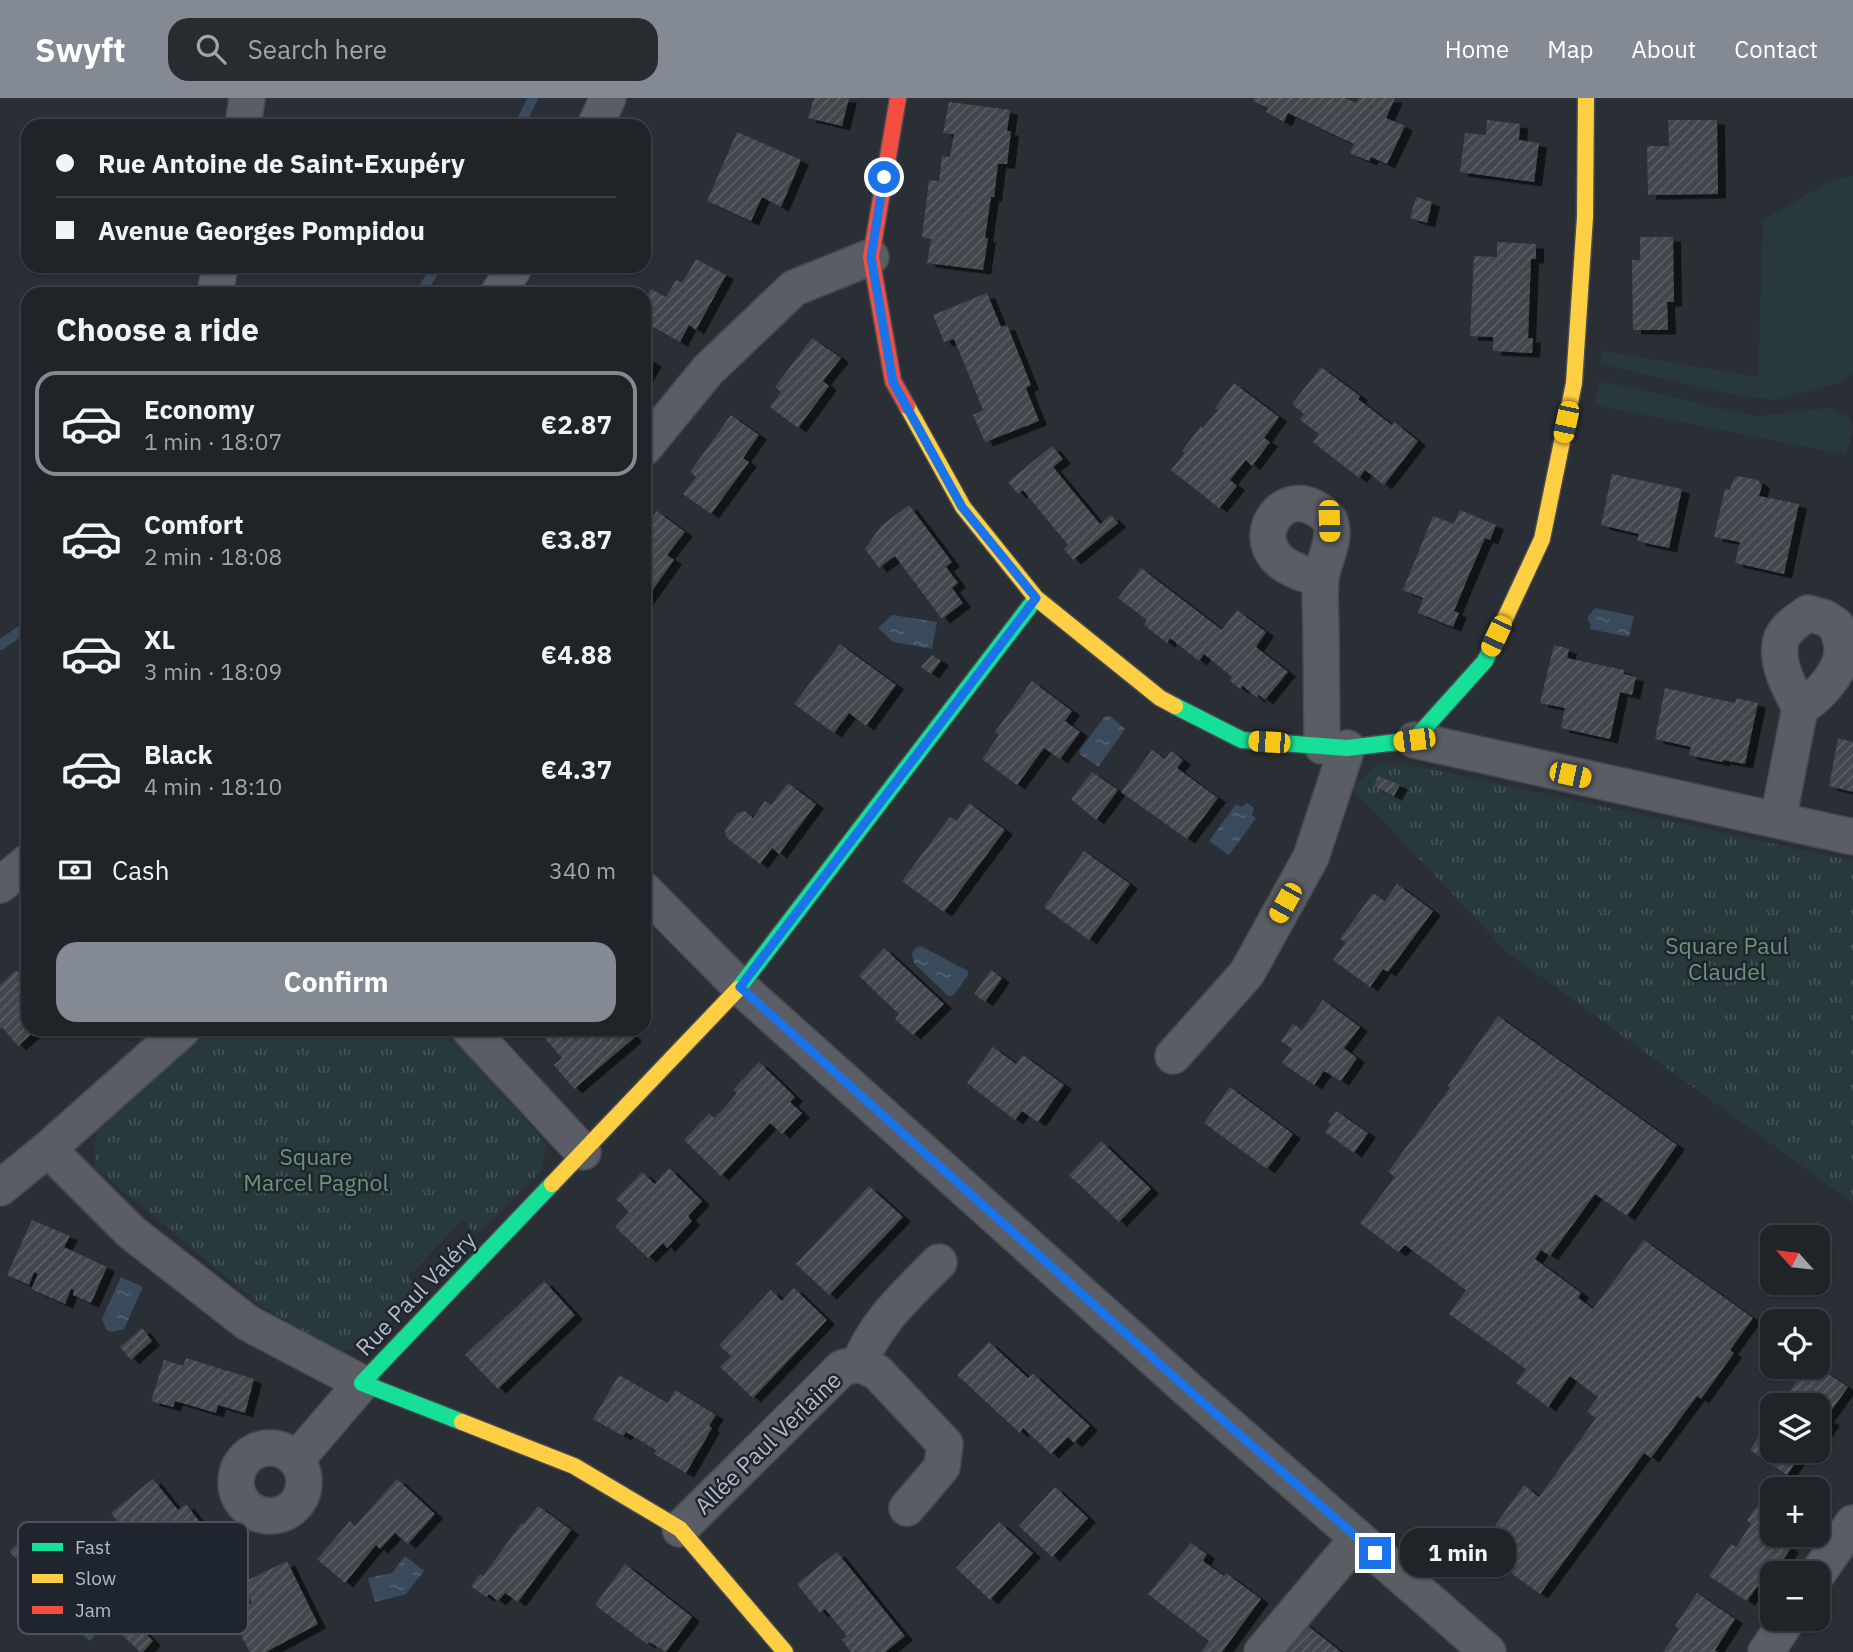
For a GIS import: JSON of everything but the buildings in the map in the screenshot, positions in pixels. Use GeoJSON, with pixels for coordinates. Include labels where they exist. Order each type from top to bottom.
{"type":"FeatureCollection","features":[{"type":"Feature","properties":{"kind":"street"},"geometry":{"type":"LineString","coordinates":[[244,119],[247,98]]}},
{"type":"Feature","properties":{"kind":"street"},"geometry":{"type":"LineString","coordinates":[[598,119],[608,98]]}},
{"type":"Feature","properties":{"kind":"street"},"geometry":{"type":"LineString","coordinates":[[898,98],[871,257],[893,382],[962,507],[1036,598],[1160,698],[1242,740],[1335,747],[1414,740],[1853,836]]}},
{"type":"Feature","properties":{"kind":"street"},"geometry":{"type":"LineString","coordinates":[[1414,740],[1485,661],[1542,539],[1574,383],[1585,217],[1586,98]]}},
{"type":"Feature","properties":{"kind":"street"},"geometry":{"type":"LineString","coordinates":[[651,439],[708,370],[794,288],[871,257]]}},
{"type":"Feature","properties":{"kind":"street"},"geometry":{"type":"LineString","coordinates":[[1173,1056],[1247,973],[1311,857],[1335,747],[1321,580]]}},
{"type":"Feature","properties":{"kind":"street","name":"Rue Paul Valéry"},"geometry":{"type":"LineString","coordinates":[[772,1647],[680,1529],[574,1466],[362,1382],[740,987],[1036,598]]}},
{"type":"Feature","properties":{"kind":"street"},"geometry":{"type":"LineString","coordinates":[[1778,820],[1800,708]]}},
{"type":"Feature","properties":{"kind":"street"},"geometry":{"type":"LineString","coordinates":[[0,886],[21,868]]}},
{"type":"Feature","properties":{"kind":"street"},"geometry":{"type":"LineString","coordinates":[[651,898],[740,987],[1192,1393],[1488,1652]]}},
{"type":"Feature","properties":{"kind":"street"},"geometry":{"type":"LineString","coordinates":[[0,1188],[175,1036]]}},
{"type":"Feature","properties":{"kind":"street"},"geometry":{"type":"LineString","coordinates":[[475,1036],[583,1152]]}},
{"type":"Feature","properties":{"kind":"street"},"geometry":{"type":"LineString","coordinates":[[48,1149],[131,1232],[248,1323],[362,1382],[296,1460]]}},
{"type":"Feature","properties":{"kind":"street","name":"Allée Paul Verlaine"},"geometry":{"type":"LineString","coordinates":[[859,1364],[869,1340],[888,1314],[939,1262]]}},
{"type":"Feature","properties":{"kind":"street","name":"Allée Paul Verlaine"},"geometry":{"type":"LineString","coordinates":[[680,1529],[842,1368],[859,1364],[877,1372],[945,1444],[942,1466],[907,1508]]}},
{"type":"Feature","properties":{"kind":"street"},"geometry":{"type":"LineString","coordinates":[[1826,1561],[1853,1523]]}},
{"type":"Feature","properties":{"kind":"street"},"geometry":{"type":"LineString","coordinates":[[1262,1652],[1357,1538]]}},
{"type":"Feature","properties":{"kind":"street"},"geometry":{"type":"LineString","coordinates":[[1766,1652],[1780,1631]]}},
{"type":"Feature","properties":{"kind":"green space"},"geometry":{"type":"Polygon","coordinates":[[[1853,175],[1853,373],[1839,383],[1777,400],[1739,396],[1599,364],[1602,351],[1758,377],[1763,220],[1826,183],[1853,175]]]}},
{"type":"Feature","properties":{"kind":"green space"},"geometry":{"type":"Polygon","coordinates":[[[1599,380],[1755,416],[1830,408],[1850,418],[1853,430],[1846,455],[1595,405],[1599,380]]]}},
{"type":"Feature","properties":{"kind":"green space","name":"Square Paul Claudel"},"geometry":{"type":"Polygon","coordinates":[[[1378,764],[1412,765],[1853,861],[1853,1203],[1508,953],[1352,788],[1378,764]]]}},
{"type":"Feature","properties":{"kind":"green space","name":"Square Marcel Pagnol"},"geometry":{"type":"Polygon","coordinates":[[[193,1036],[453,1036],[546,1144],[542,1170],[477,1235],[462,1220],[408,1277],[421,1292],[366,1346],[337,1352],[260,1305],[94,1167],[97,1120],[193,1036]]]}},
{"type":"Feature","properties":{"kind":"water"},"geometry":{"type":"Polygon","coordinates":[[[1595,608],[1634,616],[1629,637],[1590,629],[1587,618],[1595,608]]]}},
{"type":"Feature","properties":{"kind":"water"},"geometry":{"type":"Polygon","coordinates":[[[892,615],[937,622],[932,649],[893,642],[878,628],[892,615]]]}},
{"type":"Feature","properties":{"kind":"water"},"geometry":{"type":"Polygon","coordinates":[[[1105,716],[1110,716],[1125,729],[1097,766],[1079,751],[1105,716]]]}},
{"type":"Feature","properties":{"kind":"water"},"geometry":{"type":"Polygon","coordinates":[[[1247,803],[1254,808],[1252,815],[1256,818],[1229,855],[1209,841],[1236,804],[1241,807],[1247,803]]]}},
{"type":"Feature","properties":{"kind":"water"},"geometry":{"type":"Polygon","coordinates":[[[921,946],[968,971],[953,996],[948,996],[914,963],[912,954],[915,948],[921,946]]]}},
{"type":"Feature","properties":{"kind":"water"},"geometry":{"type":"Polygon","coordinates":[[[121,1277],[143,1287],[124,1329],[111,1332],[106,1329],[102,1319],[121,1277]]]}},
{"type":"Feature","properties":{"kind":"water"},"geometry":{"type":"Polygon","coordinates":[[[405,1556],[424,1571],[406,1594],[375,1602],[368,1578],[392,1573],[405,1556]]]}},
{"type":"Feature","properties":{"kind":"water"},"geometry":{"type":"Polygon","coordinates":[[[83,1634],[96,1634],[90,1641],[83,1634]]]}},
{"type":"Feature","properties":{"kind":"waterway"},"geometry":{"type":"LineString","coordinates":[[522,119],[533,98]]}},
{"type":"Feature","properties":{"kind":"waterway"},"geometry":{"type":"LineString","coordinates":[[424,287],[433,273]]}},
{"type":"Feature","properties":{"kind":"waterway"},"geometry":{"type":"LineString","coordinates":[[0,645],[21,631]]}},
{"type":"Feature","properties":{"kind":"traffic: fast"},"geometry":{"type":"LineString","coordinates":[[738,989],[1036,598]]}},
{"type":"Feature","properties":{"kind":"traffic: fast"},"geometry":{"type":"LineString","coordinates":[[1175,706],[1242,740],[1347,748],[1414,740],[1485,661],[1495,640]]}},
{"type":"Feature","properties":{"kind":"traffic: fast"},"geometry":{"type":"LineString","coordinates":[[462,1422],[362,1383],[552,1184]]}},
{"type":"Feature","properties":{"kind":"traffic: slow"},"geometry":{"type":"LineString","coordinates":[[1495,640],[1542,539],[1574,383],[1585,217],[1586,98]]}},
{"type":"Feature","properties":{"kind":"traffic: slow"},"geometry":{"type":"LineString","coordinates":[[907,406],[963,507],[1036,598],[1160,698],[1175,706]]}},
{"type":"Feature","properties":{"kind":"traffic: slow"},"geometry":{"type":"LineString","coordinates":[[552,1184],[738,989]]}},
{"type":"Feature","properties":{"kind":"traffic: slow"},"geometry":{"type":"LineString","coordinates":[[462,1422],[574,1466],[680,1529],[785,1652]]}},
{"type":"Feature","properties":{"kind":"traffic: jam"},"geometry":{"type":"LineString","coordinates":[[898,98],[871,257],[893,381],[907,406]]}},
{"type":"Feature","properties":{"kind":"route"},"geometry":{"type":"LineString","coordinates":[[884,177],[871,257],[893,382],[962,507],[1036,598],[740,987],[1192,1393],[1375,1553]]}}]}
